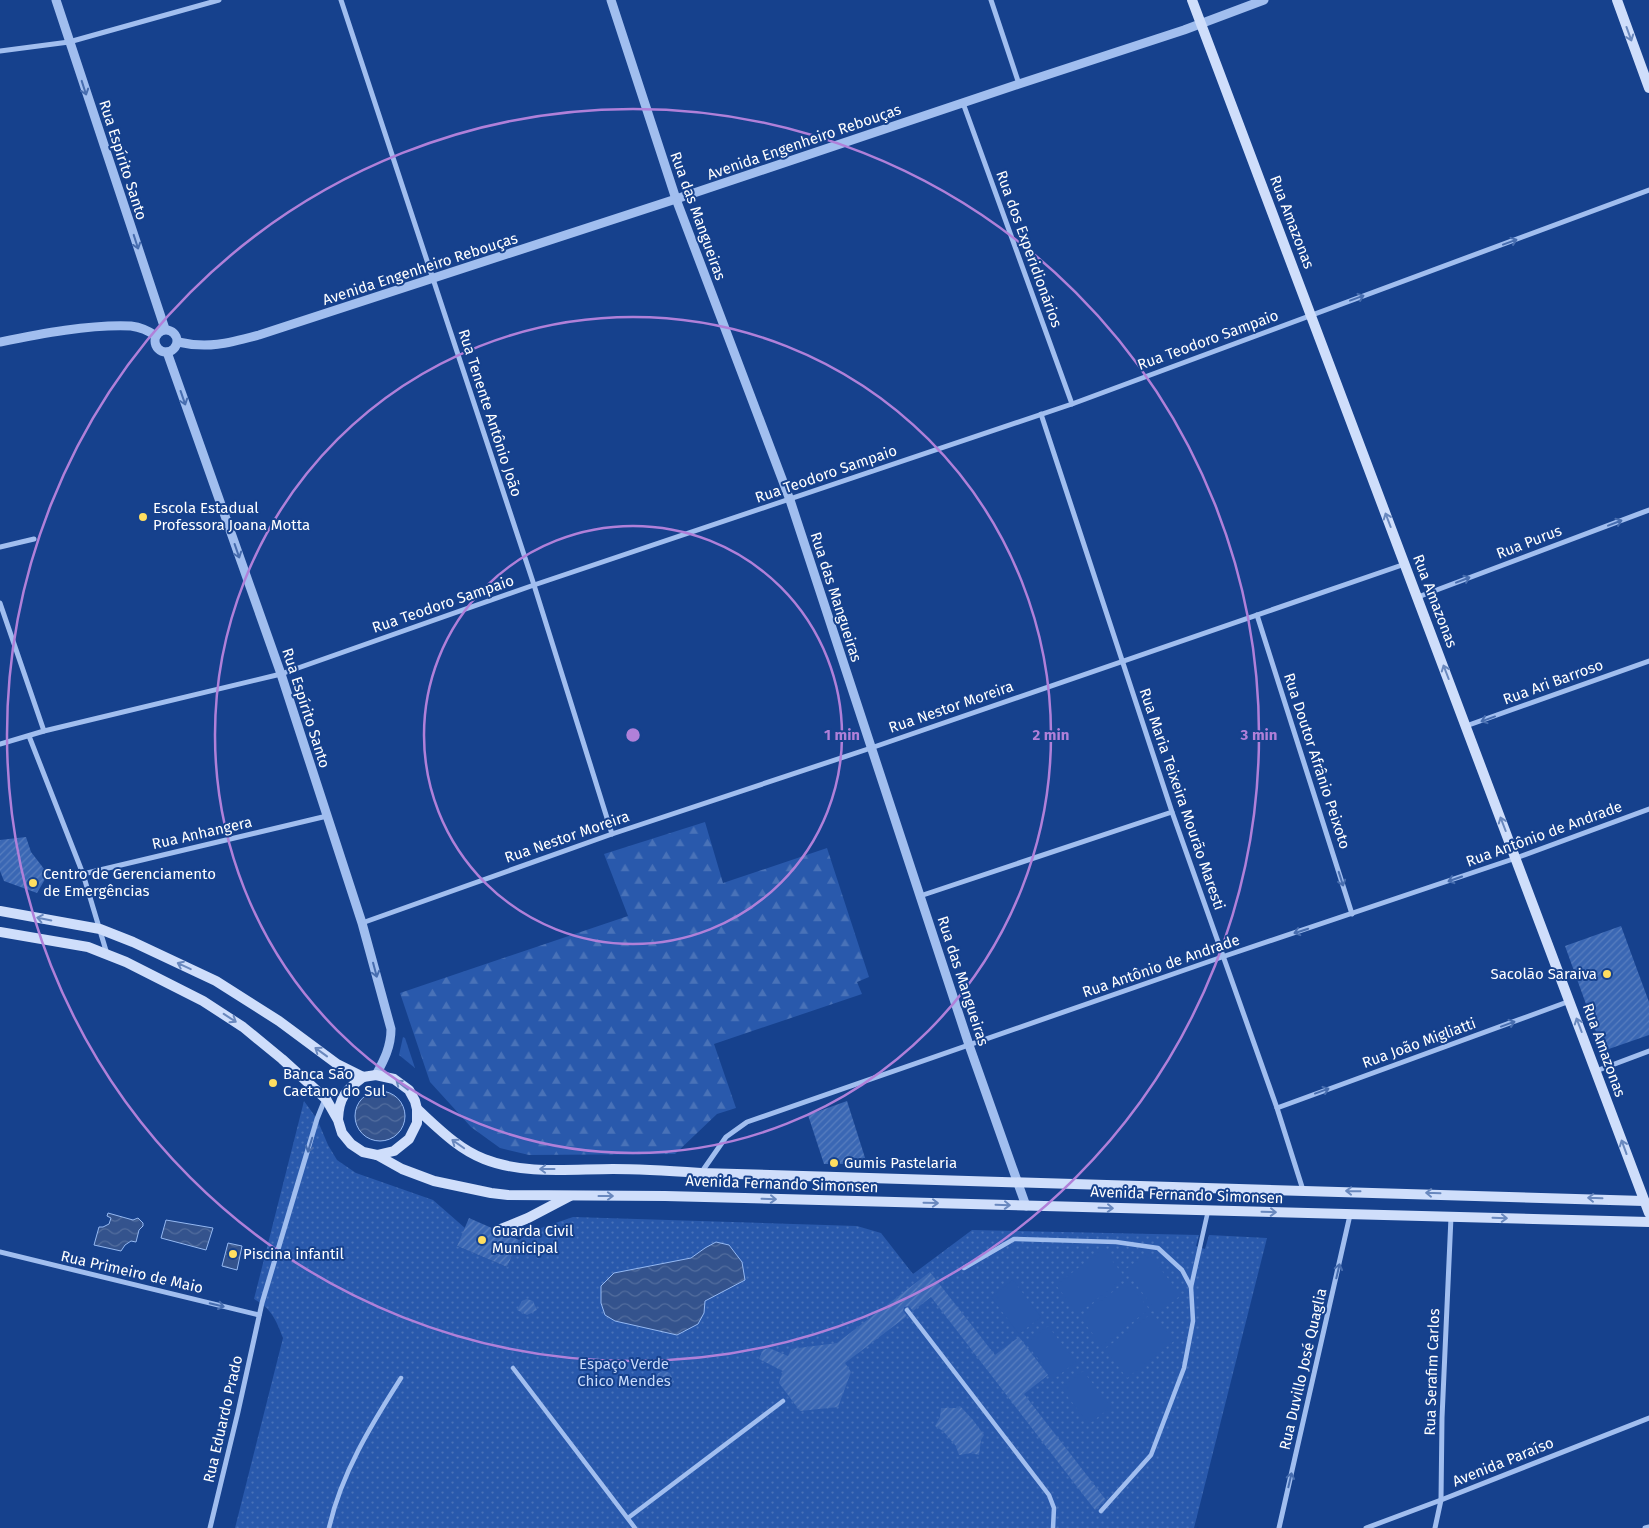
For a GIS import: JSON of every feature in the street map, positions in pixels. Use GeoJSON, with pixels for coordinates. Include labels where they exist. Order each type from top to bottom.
{"type":"FeatureCollection","features":[{"type":"Feature","properties":{"kind":"main road"},"geometry":{"type":"LineString","coordinates":[[1616,0],[1645,70],[1649,88]]}},
{"type":"Feature","properties":{"kind":"main road","name":"Rua Amazonas"},"geometry":{"type":"LineString","coordinates":[[1194,2],[1649,1213]]}},
{"type":"Feature","properties":{"kind":"main road"},"geometry":{"type":"LineString","coordinates":[[0,911],[100,929],[133,942],[216,981],[279,1021],[337,1064],[363,1077],[344,1094],[339,1106],[338,1120]]}},
{"type":"Feature","properties":{"kind":"main road","name":"Avenida Fernando Simonsen"},"geometry":{"type":"LineString","coordinates":[[0,932],[88,948],[126,962],[203,1001],[235,1022],[282,1059],[326,1099],[338,1120],[342,1134],[351,1144],[363,1152],[377,1155],[402,1169],[466,1189],[508,1195],[665,1196],[1649,1222]]}},
{"type":"Feature","properties":{"kind":"main road","name":"Avenida Fernando Simonsen"},"geometry":{"type":"LineString","coordinates":[[363,1077],[376,1075],[394,1079],[409,1090],[417,1109],[448,1138],[470,1153],[502,1166],[524,1169],[616,1169],[1644,1200]]}},
{"type":"Feature","properties":{"kind":"main road"},"geometry":{"type":"LineString","coordinates":[[377,1155],[394,1151],[410,1139],[417,1123],[417,1109]]}},
{"type":"Feature","properties":{"kind":"main road"},"geometry":{"type":"LineString","coordinates":[[501,1229],[543,1211],[572,1195]]}},
{"type":"Feature","properties":{"kind":"street","name":"Rua Espírito Santo"},"geometry":{"type":"LineString","coordinates":[[56,0],[165,329],[169,329],[176,334],[178,342]]}},
{"type":"Feature","properties":{"kind":"street"},"geometry":{"type":"LineString","coordinates":[[0,51],[69,42],[220,0]]}},
{"type":"Feature","properties":{"kind":"street","name":"Rua Tenente Antônio João"},"geometry":{"type":"LineString","coordinates":[[340,0],[534,585],[612,834]]}},
{"type":"Feature","properties":{"kind":"street","name":"Rua das Mangueiras"},"geometry":{"type":"LineString","coordinates":[[611,0],[676,199],[790,500],[969,1045],[1026,1206]]}},
{"type":"Feature","properties":{"kind":"street"},"geometry":{"type":"LineString","coordinates":[[991,0],[1019,84]]}},
{"type":"Feature","properties":{"kind":"street","name":"Avenida Engenheiro Rebouças"},"geometry":{"type":"LineString","coordinates":[[178,342],[210,346],[228,344],[259,335],[432,280],[1202,24],[1264,0]]}},
{"type":"Feature","properties":{"kind":"street","name":"Rua dos Experidionários"},"geometry":{"type":"LineString","coordinates":[[963,103],[1072,404]]}},
{"type":"Feature","properties":{"kind":"street","name":"Rua Teodoro Sampaio"},"geometry":{"type":"LineString","coordinates":[[0,744],[44,731],[280,674],[534,585],[1072,404],[1649,190]]}},
{"type":"Feature","properties":{"kind":"street"},"geometry":{"type":"LineString","coordinates":[[0,342],[37,334],[92,328],[132,326],[156,336],[165,329]]}},
{"type":"Feature","properties":{"kind":"street","name":"Rua Espírito Santo"},"geometry":{"type":"LineString","coordinates":[[156,336],[155,344],[157,347],[167,352],[280,674],[362,923],[391,1029],[391,1040],[387,1054],[376,1075]]}},
{"type":"Feature","properties":{"kind":"street"},"geometry":{"type":"LineString","coordinates":[[167,352],[174,349],[178,342]]}},
{"type":"Feature","properties":{"kind":"street","name":"Rua Maria Teixeira Mourão Maresti"},"geometry":{"type":"LineString","coordinates":[[1041,414],[1172,812],[1277,1108],[1303,1190]]}},
{"type":"Feature","properties":{"kind":"street","name":"Rua Purus"},"geometry":{"type":"LineString","coordinates":[[1418,597],[1649,510]]}},
{"type":"Feature","properties":{"kind":"street"},"geometry":{"type":"LineString","coordinates":[[0,547],[34,539]]}},
{"type":"Feature","properties":{"kind":"street","name":"Rua Nestor Moreira"},"geometry":{"type":"LineString","coordinates":[[362,923],[612,834],[871,748],[1405,564]]}},
{"type":"Feature","properties":{"kind":"street"},"geometry":{"type":"LineString","coordinates":[[0,603],[44,731]]}},
{"type":"Feature","properties":{"kind":"street","name":"Rua Doutor Afrânio Peixoto"},"geometry":{"type":"LineString","coordinates":[[1257,616],[1352,914]]}},
{"type":"Feature","properties":{"kind":"street","name":"Rua Ari Barroso"},"geometry":{"type":"LineString","coordinates":[[1466,726],[1649,661]]}},
{"type":"Feature","properties":{"kind":"street"},"geometry":{"type":"LineString","coordinates":[[30,736],[83,874],[107,955]]}},
{"type":"Feature","properties":{"kind":"street","name":"Rua Antônio de Andrade"},"geometry":{"type":"LineString","coordinates":[[701,1172],[726,1136],[747,1122],[1222,957],[1516,858],[1649,810]]}},
{"type":"Feature","properties":{"kind":"street"},"geometry":{"type":"LineString","coordinates":[[920,896],[1172,812]]}},
{"type":"Feature","properties":{"kind":"street","name":"Rua Anhangera"},"geometry":{"type":"LineString","coordinates":[[83,874],[327,816]]}},
{"type":"Feature","properties":{"kind":"street","name":"Rua João Migliatti"},"geometry":{"type":"LineString","coordinates":[[1277,1108],[1570,1001]]}},
{"type":"Feature","properties":{"kind":"street"},"geometry":{"type":"LineString","coordinates":[[1596,1071],[1649,1051]]}},
{"type":"Feature","properties":{"kind":"street","name":"Rua Eduardo Prado"},"geometry":{"type":"LineString","coordinates":[[210,1528],[259,1314],[314,1128],[326,1099]]}},
{"type":"Feature","properties":{"kind":"street"},"geometry":{"type":"LineString","coordinates":[[1101,1511],[1151,1455],[1184,1368],[1193,1321],[1191,1287],[1208,1211]]}},
{"type":"Feature","properties":{"kind":"street","name":"Rua Duvillo José Quaglia"},"geometry":{"type":"LineString","coordinates":[[1280,1528],[1350,1215]]}},
{"type":"Feature","properties":{"kind":"street","name":"Rua Serafim Carlos"},"geometry":{"type":"LineString","coordinates":[[1435,1528],[1442,1500],[1442,1418],[1451,1217]]}},
{"type":"Feature","properties":{"kind":"street"},"geometry":{"type":"LineString","coordinates":[[964,1268],[1014,1240],[1116,1242],[1158,1248],[1182,1270],[1191,1287]]}},
{"type":"Feature","properties":{"kind":"street","name":"Rua Primeiro de Maio"},"geometry":{"type":"LineString","coordinates":[[0,1252],[259,1314]]}},
{"type":"Feature","properties":{"kind":"street"},"geometry":{"type":"LineString","coordinates":[[907,1310],[1049,1495],[1054,1508],[1054,1528]]}},
{"type":"Feature","properties":{"kind":"street"},"geometry":{"type":"LineString","coordinates":[[513,1368],[636,1528]]}},
{"type":"Feature","properties":{"kind":"street"},"geometry":{"type":"LineString","coordinates":[[329,1528],[340,1492],[361,1444],[401,1378]]}},
{"type":"Feature","properties":{"kind":"street"},"geometry":{"type":"LineString","coordinates":[[628,1518],[783,1401]]}},
{"type":"Feature","properties":{"kind":"street","name":"Avenida Paraíso"},"geometry":{"type":"LineString","coordinates":[[1366,1528],[1649,1418]]}},
{"type":"Feature","properties":{"kind":"street"},"geometry":{"type":"LineString","coordinates":[[1645,1528],[1649,1527]]}},
{"type":"Feature","properties":{"kind":"green space"},"geometry":{"type":"Polygon","coordinates":[[[705,822],[723,883],[827,848],[869,977],[857,982],[862,994],[714,1044],[736,1108],[717,1114],[675,1154],[529,1155],[500,1148],[471,1127],[430,1082],[400,993],[628,916],[604,854],[705,822]]]}},
{"type":"Feature","properties":{"kind":"green space"},"geometry":{"type":"Polygon","coordinates":[[[403,1037],[405,1038],[415,1068],[399,1055],[403,1037]]]}},
{"type":"Feature","properties":{"kind":"green space","name":"Espaço Verde Chico Mendes"},"geometry":{"type":"Polygon","coordinates":[[[304,1101],[317,1119],[328,1145],[337,1160],[356,1173],[433,1200],[465,1228],[457,1246],[507,1267],[519,1240],[532,1231],[573,1217],[857,1226],[881,1233],[913,1274],[972,1230],[1199,1235],[1196,1246],[1205,1249],[1209,1235],[1267,1238],[1194,1528],[235,1528],[283,1338],[273,1316],[254,1299],[304,1101]]]}},
{"type":"Feature","properties":{"kind":"green space"},"geometry":{"type":"Polygon","coordinates":[[[1103,1249],[1125,1277],[1078,1314],[1056,1285],[1103,1249]]]}},
{"type":"Feature","properties":{"kind":"green space"},"geometry":{"type":"Polygon","coordinates":[[[1148,1253],[1181,1295],[1158,1313],[1125,1270],[1148,1253]]]}},
{"type":"Feature","properties":{"kind":"green space"},"geometry":{"type":"Polygon","coordinates":[[[1013,1280],[1041,1317],[1019,1334],[991,1297],[1013,1280]]]}},
{"type":"Feature","properties":{"kind":"green space"},"geometry":{"type":"Polygon","coordinates":[[[1127,1281],[1149,1309],[1102,1346],[1080,1317],[1127,1281]]]}},
{"type":"Feature","properties":{"kind":"green space"},"geometry":{"type":"Polygon","coordinates":[[[1152,1313],[1174,1341],[1127,1378],[1105,1349],[1152,1313]]]}},
{"type":"Feature","properties":{"kind":"green space"},"geometry":{"type":"Polygon","coordinates":[[[1048,1326],[1076,1362],[1054,1379],[1026,1343],[1048,1326]]]}},
{"type":"Feature","properties":{"kind":"green space"},"geometry":{"type":"Polygon","coordinates":[[[1083,1371],[1111,1407],[1089,1424],[1061,1388],[1083,1371]]]}},
{"type":"Feature","properties":{"kind":"water"},"geometry":{"type":"Polygon","coordinates":[[[375,1091],[385,1091],[398,1098],[405,1111],[405,1121],[398,1134],[385,1141],[375,1141],[366,1137],[359,1130],[355,1121],[355,1111],[359,1102],[366,1095],[375,1091]]]}},
{"type":"Feature","properties":{"kind":"water"},"geometry":{"type":"Polygon","coordinates":[[[108,1213],[133,1220],[138,1218],[143,1223],[136,1242],[131,1241],[121,1251],[94,1245],[99,1227],[109,1224],[111,1218],[107,1216],[108,1213]]]}},
{"type":"Feature","properties":{"kind":"water"},"geometry":{"type":"Polygon","coordinates":[[[166,1220],[213,1228],[206,1250],[161,1238],[166,1220]]]}},
{"type":"Feature","properties":{"kind":"water"},"geometry":{"type":"Polygon","coordinates":[[[716,1242],[729,1245],[742,1262],[745,1280],[705,1301],[704,1313],[698,1324],[677,1335],[615,1321],[605,1315],[601,1303],[601,1286],[614,1273],[691,1258],[716,1242]]]}},
{"type":"Feature","properties":{"kind":"water","name":"Piscina infantil"},"geometry":{"type":"Polygon","coordinates":[[[228,1243],[242,1246],[237,1270],[222,1266],[228,1243]]]}},
{"type":"Feature","properties":{"kind":"building"},"geometry":{"type":"Polygon","coordinates":[[[26,837],[31,852],[48,874],[37,893],[4,881],[0,871],[0,840],[26,837]]]}},
{"type":"Feature","properties":{"kind":"building","name":"Sacolão Saraiva"},"geometry":{"type":"Polygon","coordinates":[[[1621,926],[1649,1002],[1649,1035],[1603,1051],[1565,946],[1621,926]]]}},
{"type":"Feature","properties":{"kind":"building"},"geometry":{"type":"Polygon","coordinates":[[[847,1101],[867,1164],[824,1164],[808,1115],[847,1101]]]}},
{"type":"Feature","properties":{"kind":"building"},"geometry":{"type":"Polygon","coordinates":[[[469,1218],[494,1229],[496,1234],[500,1236],[506,1234],[519,1240],[507,1267],[457,1246],[469,1218]]]}},
{"type":"Feature","properties":{"kind":"building"},"geometry":{"type":"Polygon","coordinates":[[[930,1272],[995,1355],[1019,1337],[1048,1375],[1024,1394],[1106,1500],[1095,1510],[931,1297],[913,1311],[909,1306],[904,1307],[903,1311],[907,1316],[845,1363],[851,1372],[838,1407],[800,1411],[779,1383],[783,1371],[759,1359],[763,1350],[769,1348],[788,1356],[791,1349],[837,1343],[930,1272]]]}},
{"type":"Feature","properties":{"kind":"building"},"geometry":{"type":"Polygon","coordinates":[[[527,1299],[533,1301],[537,1310],[527,1315],[517,1310],[522,1301],[527,1299]]]}},
{"type":"Feature","properties":{"kind":"building"},"geometry":{"type":"Polygon","coordinates":[[[664,1371],[670,1373],[674,1382],[664,1387],[654,1382],[658,1373],[664,1371]]]}},
{"type":"Feature","properties":{"kind":"building"},"geometry":{"type":"Polygon","coordinates":[[[960,1406],[984,1435],[981,1440],[979,1455],[971,1453],[959,1455],[956,1446],[943,1431],[935,1426],[940,1417],[941,1408],[956,1408],[960,1406]]]}},
{"type":"Feature","properties":{"kind":"place","name":"Escola Estadual Professora Joana Motta"},"geometry":{"type":"Point","coordinates":[143,517]}},
{"type":"Feature","properties":{"kind":"place","name":"Centro de Gerenciamento de Emergências"},"geometry":{"type":"Point","coordinates":[33,883]}},
{"type":"Feature","properties":{"kind":"place","name":"Sacolão Saraiva"},"geometry":{"type":"Point","coordinates":[1607,974]}},
{"type":"Feature","properties":{"kind":"place","name":"Banca São Caetano do Sul"},"geometry":{"type":"Point","coordinates":[273,1083]}},
{"type":"Feature","properties":{"kind":"place","name":"Gumis Pastelaria"},"geometry":{"type":"Point","coordinates":[834,1163]}},
{"type":"Feature","properties":{"kind":"place","name":"Guarda Civil Municipal"},"geometry":{"type":"Point","coordinates":[482,1240]}},
{"type":"Feature","properties":{"kind":"place","name":"Piscina infantil"},"geometry":{"type":"Point","coordinates":[233,1254]}}]}
